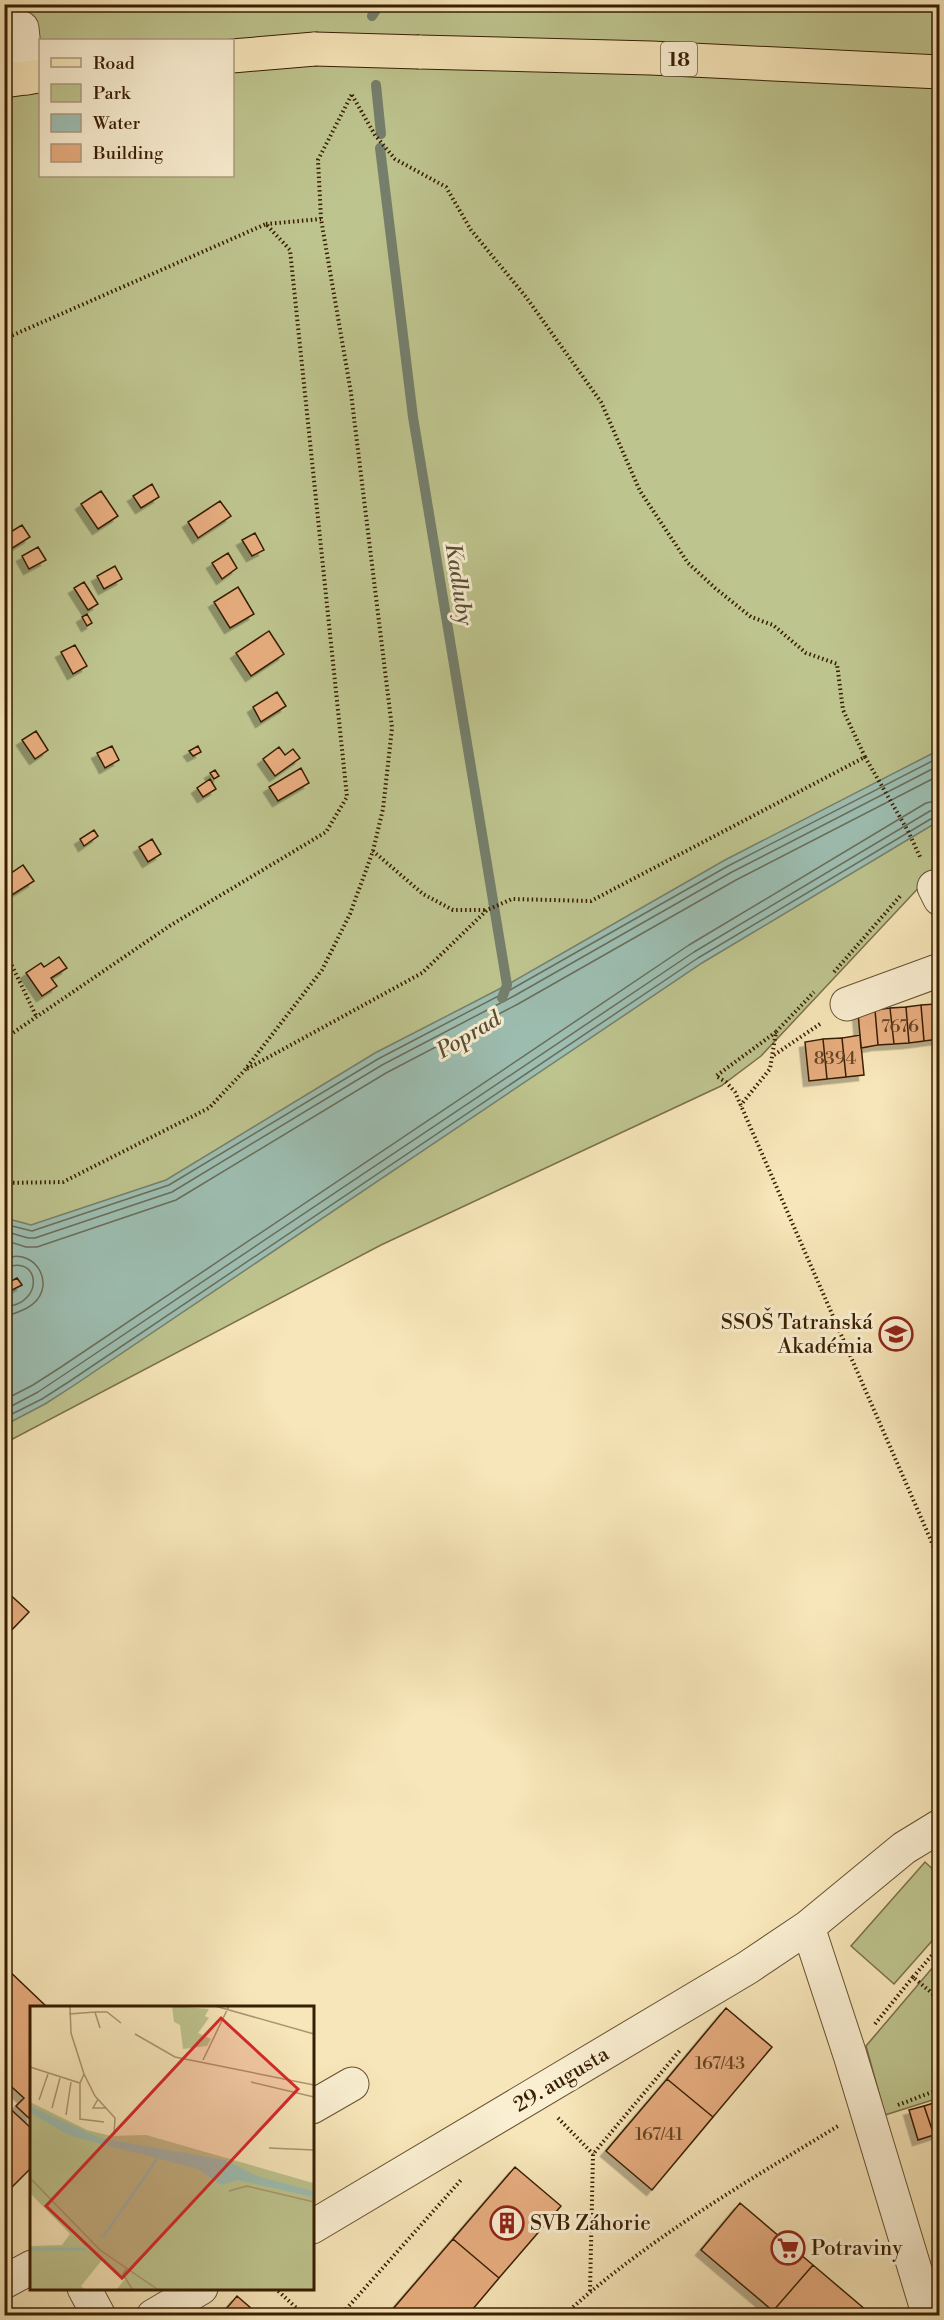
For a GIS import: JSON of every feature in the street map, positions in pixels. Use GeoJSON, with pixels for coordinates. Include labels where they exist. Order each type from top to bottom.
{"type":"FeatureCollection","features":[{"type":"Feature","properties":{"kind":"main road","name":"18"},"geometry":{"type":"LineString","coordinates":[[234,56],[315,49],[651,58],[939,72]]}},
{"type":"Feature","properties":{"kind":"street"},"geometry":{"type":"LineString","coordinates":[[4,22],[22,28],[24,79]]}},
{"type":"Feature","properties":{"kind":"street"},"geometry":{"type":"LineString","coordinates":[[847,1004],[939,970]]}},
{"type":"Feature","properties":{"kind":"street","name":"29. augusta"},"geometry":{"type":"LineString","coordinates":[[314,2225],[737,1974],[808,1927],[904,1848],[939,1826]]}},
{"type":"Feature","properties":{"kind":"street"},"geometry":{"type":"LineString","coordinates":[[808,1927],[850,2055],[929,2316]]}},
{"type":"Feature","properties":{"kind":"street"},"geometry":{"type":"LineString","coordinates":[[314,2106],[352,2084]]}},
{"type":"Feature","properties":{"kind":"street"},"geometry":{"type":"LineString","coordinates":[[4,2282],[30,2267]]}},
{"type":"Feature","properties":{"kind":"street"},"geometry":{"type":"LineString","coordinates":[[85,2290],[99,2316]]}},
{"type":"Feature","properties":{"kind":"street"},"geometry":{"type":"LineString","coordinates":[[153,2316],[199,2290]]}},
{"type":"Feature","properties":{"kind":"path"},"geometry":{"type":"LineString","coordinates":[[340,4],[341,13]]}},
{"type":"Feature","properties":{"kind":"path"},"geometry":{"type":"LineString","coordinates":[[4,1184],[63,1182],[209,1107],[244,1071],[322,970],[350,914],[373,851],[383,809],[392,728],[351,393],[321,219],[318,159],[352,94],[375,135],[395,159],[446,187],[471,230],[526,297],[601,402],[640,491],[688,563],[751,617],[773,625],[806,653],[837,664],[843,710],[866,757],[908,831]]}},
{"type":"Feature","properties":{"kind":"path"},"geometry":{"type":"LineString","coordinates":[[4,339],[266,224],[321,219]]}},
{"type":"Feature","properties":{"kind":"path"},"geometry":{"type":"LineString","coordinates":[[4,1039],[171,925],[326,832],[347,797],[290,250],[266,224]]}},
{"type":"Feature","properties":{"kind":"path"},"geometry":{"type":"LineString","coordinates":[[244,1071],[422,973],[487,910],[512,899],[591,900],[866,757]]}},
{"type":"Feature","properties":{"kind":"path"},"geometry":{"type":"LineString","coordinates":[[373,851],[423,894],[453,910],[487,910]]}},
{"type":"Feature","properties":{"kind":"path"},"geometry":{"type":"LineString","coordinates":[[4,949],[37,1018]]}},
{"type":"Feature","properties":{"kind":"path"},"geometry":{"type":"LineString","coordinates":[[773,1055],[847,1004]]}},
{"type":"Feature","properties":{"kind":"path"},"geometry":{"type":"LineString","coordinates":[[776,1032],[716,1076],[726,1082],[735,1092],[939,1561]]}},
{"type":"Feature","properties":{"kind":"path"},"geometry":{"type":"LineString","coordinates":[[850,2055],[939,1946]]}},
{"type":"Feature","properties":{"kind":"path"},"geometry":{"type":"LineString","coordinates":[[913,1977],[939,2000]]}},
{"type":"Feature","properties":{"kind":"path"},"geometry":{"type":"LineString","coordinates":[[590,2291],[593,2154],[682,2047]]}},
{"type":"Feature","properties":{"kind":"path"},"geometry":{"type":"LineString","coordinates":[[563,2316],[590,2291],[696,2212],[843,2123],[868,2117],[939,2089]]}},
{"type":"Feature","properties":{"kind":"path"},"geometry":{"type":"LineString","coordinates":[[554,2113],[593,2154]]}},
{"type":"Feature","properties":{"kind":"path"},"geometry":{"type":"LineString","coordinates":[[340,2316],[462,2180]]}},
{"type":"Feature","properties":{"kind":"path"},"geometry":{"type":"LineString","coordinates":[[276,2290],[305,2316]]}},
{"type":"Feature","properties":{"kind":"green space"},"geometry":{"type":"Polygon","coordinates":[[[77,4],[939,5],[939,866],[761,1056],[721,1086],[381,1245],[5,1443],[5,10],[77,4]]]}},
{"type":"Feature","properties":{"kind":"green space"},"geometry":{"type":"Polygon","coordinates":[[[925,1862],[939,1875],[939,1933],[894,1984],[851,1946],[925,1862]]]}},
{"type":"Feature","properties":{"kind":"green space"},"geometry":{"type":"Polygon","coordinates":[[[939,1960],[939,2098],[885,2115],[866,2046],[939,1960]]]}},
{"type":"Feature","properties":{"kind":"water","name":"Poprad"},"geometry":{"type":"Polygon","coordinates":[[[939,750],[939,821],[702,963],[73,1386],[5,1425],[4,1294],[22,1285],[17,1278],[5,1285],[5,1218],[31,1225],[166,1180],[375,1053],[507,985],[725,860],[939,750]]]}},
{"type":"Feature","properties":{"kind":"building"},"geometry":{"type":"Polygon","coordinates":[[[152,484],[159,497],[141,508],[133,496],[152,484]]]}},
{"type":"Feature","properties":{"kind":"building"},"geometry":{"type":"Polygon","coordinates":[[[101,491],[118,516],[98,529],[81,504],[101,491]]]}},
{"type":"Feature","properties":{"kind":"building"},"geometry":{"type":"Polygon","coordinates":[[[220,501],[231,516],[198,538],[188,522],[220,501]]]}},
{"type":"Feature","properties":{"kind":"building"},"geometry":{"type":"Polygon","coordinates":[[[22,525],[30,537],[6,552],[4,536],[22,525]]]}},
{"type":"Feature","properties":{"kind":"building"},"geometry":{"type":"Polygon","coordinates":[[[255,533],[264,550],[252,556],[242,540],[255,533]]]}},
{"type":"Feature","properties":{"kind":"building"},"geometry":{"type":"Polygon","coordinates":[[[38,547],[46,560],[29,569],[22,556],[38,547]]]}},
{"type":"Feature","properties":{"kind":"building"},"geometry":{"type":"Polygon","coordinates":[[[228,553],[237,568],[222,579],[212,563],[228,553]]]}},
{"type":"Feature","properties":{"kind":"building"},"geometry":{"type":"Polygon","coordinates":[[[115,566],[122,579],[104,589],[97,576],[115,566]]]}},
{"type":"Feature","properties":{"kind":"building"},"geometry":{"type":"Polygon","coordinates":[[[84,582],[98,604],[88,610],[74,588],[84,582]]]}},
{"type":"Feature","properties":{"kind":"building"},"geometry":{"type":"Polygon","coordinates":[[[238,587],[254,614],[230,628],[214,602],[238,587]]]}},
{"type":"Feature","properties":{"kind":"building"},"geometry":{"type":"Polygon","coordinates":[[[87,614],[92,623],[87,626],[82,617],[87,614]]]}},
{"type":"Feature","properties":{"kind":"building"},"geometry":{"type":"Polygon","coordinates":[[[269,631],[284,654],[251,676],[236,653],[269,631]]]}},
{"type":"Feature","properties":{"kind":"building"},"geometry":{"type":"Polygon","coordinates":[[[75,645],[87,666],[73,674],[61,652],[75,645]]]}},
{"type":"Feature","properties":{"kind":"building"},"geometry":{"type":"Polygon","coordinates":[[[277,692],[286,706],[261,722],[253,707],[277,692]]]}},
{"type":"Feature","properties":{"kind":"building"},"geometry":{"type":"Polygon","coordinates":[[[36,731],[48,750],[35,759],[22,740],[36,731]]]}},
{"type":"Feature","properties":{"kind":"building"},"geometry":{"type":"Polygon","coordinates":[[[112,746],[119,760],[105,768],[97,753],[112,746]]]}},
{"type":"Feature","properties":{"kind":"building"},"geometry":{"type":"Polygon","coordinates":[[[198,746],[201,752],[193,756],[189,751],[198,746]]]}},
{"type":"Feature","properties":{"kind":"building"},"geometry":{"type":"Polygon","coordinates":[[[279,747],[285,755],[293,749],[300,758],[275,776],[263,759],[279,747]]]}},
{"type":"Feature","properties":{"kind":"building"},"geometry":{"type":"Polygon","coordinates":[[[301,768],[309,783],[278,801],[269,787],[301,768]]]}},
{"type":"Feature","properties":{"kind":"building"},"geometry":{"type":"Polygon","coordinates":[[[215,770],[219,776],[214,779],[210,773],[215,770]]]}},
{"type":"Feature","properties":{"kind":"building"},"geometry":{"type":"Polygon","coordinates":[[[210,779],[216,789],[203,797],[197,788],[210,779]]]}},
{"type":"Feature","properties":{"kind":"building"},"geometry":{"type":"Polygon","coordinates":[[[94,830],[98,836],[84,846],[80,839],[94,830]]]}},
{"type":"Feature","properties":{"kind":"building"},"geometry":{"type":"Polygon","coordinates":[[[152,839],[161,854],[148,862],[139,847],[152,839]]]}},
{"type":"Feature","properties":{"kind":"building"},"geometry":{"type":"Polygon","coordinates":[[[23,865],[34,881],[4,900],[4,878],[23,865]]]}},
{"type":"Feature","properties":{"kind":"building"},"geometry":{"type":"Polygon","coordinates":[[[59,957],[67,968],[51,978],[57,986],[42,996],[26,973],[41,963],[44,967],[59,957]]]}},
{"type":"Feature","properties":{"kind":"building"},"geometry":{"type":"Polygon","coordinates":[[[936,1004],[940,1004],[939,1039],[936,1004]]]}},
{"type":"Feature","properties":{"kind":"building"},"geometry":{"type":"Polygon","coordinates":[[[936,1004],[939,1039],[924,1041],[921,1005],[936,1004]]]}},
{"type":"Feature","properties":{"kind":"building"},"geometry":{"type":"Polygon","coordinates":[[[921,1005],[924,1041],[909,1043],[906,1007],[921,1005]]]}},
{"type":"Feature","properties":{"kind":"building"},"geometry":{"type":"Polygon","coordinates":[[[906,1007],[909,1043],[894,1044],[890,1008],[906,1007]]]}},
{"type":"Feature","properties":{"kind":"building"},"geometry":{"type":"Polygon","coordinates":[[[890,1008],[894,1044],[878,1045],[875,1010],[890,1008]]]}},
{"type":"Feature","properties":{"kind":"building"},"geometry":{"type":"Polygon","coordinates":[[[875,1010],[878,1045],[861,1048],[858,1012],[875,1010]]]}},
{"type":"Feature","properties":{"kind":"building"},"geometry":{"type":"Polygon","coordinates":[[[860,1035],[864,1075],[846,1077],[842,1038],[860,1035]]]}},
{"type":"Feature","properties":{"kind":"building"},"geometry":{"type":"Polygon","coordinates":[[[842,1038],[846,1077],[827,1079],[823,1039],[842,1038]]]}},
{"type":"Feature","properties":{"kind":"building"},"geometry":{"type":"Polygon","coordinates":[[[823,1039],[827,1079],[809,1081],[805,1042],[823,1039]]]}},
{"type":"Feature","properties":{"kind":"building"},"geometry":{"type":"Polygon","coordinates":[[[17,1278],[22,1285],[4,1294],[4,1285],[17,1278]]]}},
{"type":"Feature","properties":{"kind":"building"},"geometry":{"type":"Polygon","coordinates":[[[4,1589],[29,1612],[4,1638],[4,1589]]]}},
{"type":"Feature","properties":{"kind":"building"},"geometry":{"type":"Polygon","coordinates":[[[4,1966],[46,2006],[30,2006],[30,2119],[16,2106],[24,2098],[4,2080],[4,1966]]]}},
{"type":"Feature","properties":{"kind":"building"},"geometry":{"type":"Polygon","coordinates":[[[726,2008],[772,2047],[713,2117],[667,2079],[726,2008]]]}},
{"type":"Feature","properties":{"kind":"building"},"geometry":{"type":"Polygon","coordinates":[[[667,2079],[713,2117],[652,2190],[606,2151],[667,2079]]]}},
{"type":"Feature","properties":{"kind":"building"},"geometry":{"type":"Polygon","coordinates":[[[937,2102],[940,2108],[940,2133],[934,2135],[924,2106],[937,2102]]]}},
{"type":"Feature","properties":{"kind":"building"},"geometry":{"type":"Polygon","coordinates":[[[4,2103],[30,2127],[30,2169],[4,2195],[4,2103]]]}},
{"type":"Feature","properties":{"kind":"building"},"geometry":{"type":"Polygon","coordinates":[[[924,2106],[934,2135],[918,2140],[909,2110],[924,2106]]]}},
{"type":"Feature","properties":{"kind":"building","name":"SVB Záhorie"},"geometry":{"type":"Polygon","coordinates":[[[515,2167],[561,2206],[499,2278],[453,2239],[515,2167]]]}},
{"type":"Feature","properties":{"kind":"building"},"geometry":{"type":"Polygon","coordinates":[[[740,2203],[813,2265],[773,2311],[701,2250],[740,2203]]]}},
{"type":"Feature","properties":{"kind":"building","name":"SVB Záhorie"},"geometry":{"type":"Polygon","coordinates":[[[453,2239],[499,2278],[467,2316],[399,2316],[392,2310],[453,2239]]]}},
{"type":"Feature","properties":{"kind":"building"},"geometry":{"type":"Polygon","coordinates":[[[813,2265],[873,2316],[778,2316],[773,2311],[813,2265]]]}},
{"type":"Feature","properties":{"kind":"building"},"geometry":{"type":"Polygon","coordinates":[[[237,2296],[260,2316],[220,2316],[237,2296]]]}},
{"type":"Feature","properties":{"kind":"waterway","name":"Kadluby"},"geometry":{"type":"LineString","coordinates":[[372,16],[380,4]]}},
{"type":"Feature","properties":{"kind":"waterway","name":"Kadluby"},"geometry":{"type":"LineString","coordinates":[[376,85],[381,134]]}},
{"type":"Feature","properties":{"kind":"waterway","name":"Kadluby"},"geometry":{"type":"LineString","coordinates":[[380,148],[413,417],[507,985],[502,998]]}},
{"type":"Feature","properties":{"kind":"place","name":"SSOŠ Tatranská Akadémia"},"geometry":{"type":"Point","coordinates":[896,1334]}},
{"type":"Feature","properties":{"kind":"place","name":"SVB Záhorie"},"geometry":{"type":"Point","coordinates":[507,2223]}},
{"type":"Feature","properties":{"kind":"place","name":"Potraviny"},"geometry":{"type":"Point","coordinates":[788,2248]}}]}
